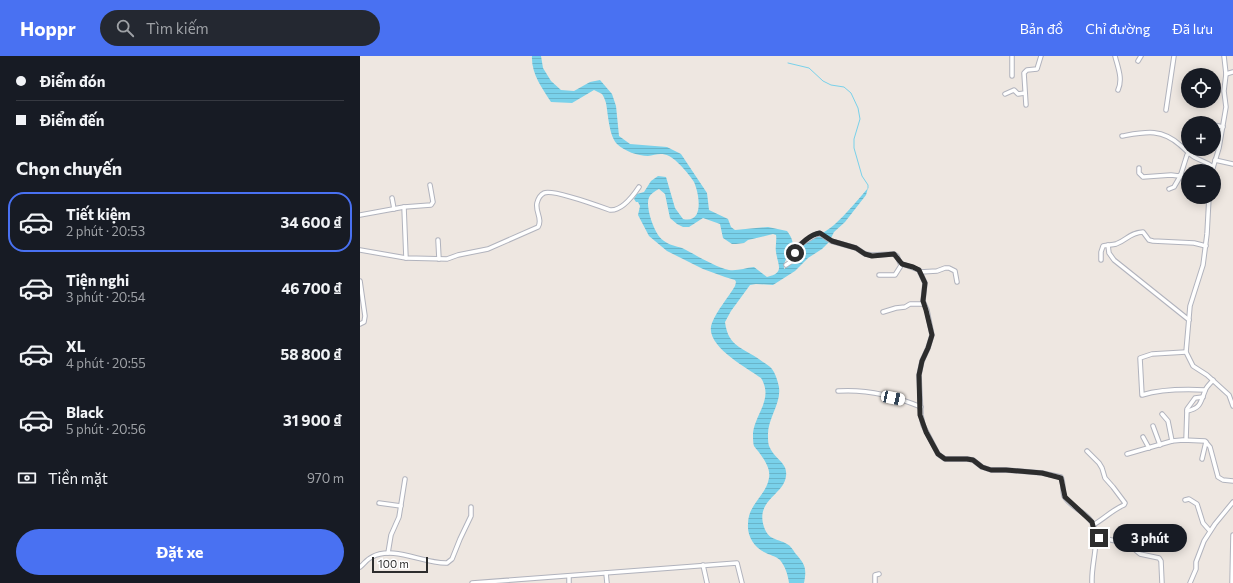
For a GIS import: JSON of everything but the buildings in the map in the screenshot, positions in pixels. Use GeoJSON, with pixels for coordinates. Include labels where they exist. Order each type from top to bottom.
{"type":"FeatureCollection","features":[{"type":"Feature","properties":{"kind":"street"},"geometry":{"type":"LineString","coordinates":[[1012,56],[1012,76]]}},
{"type":"Feature","properties":{"kind":"street"},"geometry":{"type":"LineString","coordinates":[[1026,105],[1024,72],[1027,70],[1037,70],[1041,56]]}},
{"type":"Feature","properties":{"kind":"street"},"geometry":{"type":"LineString","coordinates":[[1115,56],[1121,80],[1118,90]]}},
{"type":"Feature","properties":{"kind":"street"},"geometry":{"type":"LineString","coordinates":[[1138,62],[1140,56]]}},
{"type":"Feature","properties":{"kind":"street"},"geometry":{"type":"LineString","coordinates":[[1166,110],[1174,56]]}},
{"type":"Feature","properties":{"kind":"street"},"geometry":{"type":"LineString","coordinates":[[1214,164],[1219,148],[1226,107],[1224,91],[1226,74],[1224,56]]}},
{"type":"Feature","properties":{"kind":"street"},"geometry":{"type":"LineString","coordinates":[[1226,74],[1233,72]]}},
{"type":"Feature","properties":{"kind":"street"},"geometry":{"type":"LineString","coordinates":[[1005,94],[1014,90],[1018,94],[1025,93]]}},
{"type":"Feature","properties":{"kind":"street"},"geometry":{"type":"LineString","coordinates":[[1122,136],[1142,132],[1160,133],[1172,139],[1181,146]]}},
{"type":"Feature","properties":{"kind":"street"},"geometry":{"type":"LineString","coordinates":[[1193,156],[1209,164]]}},
{"type":"Feature","properties":{"kind":"street"},"geometry":{"type":"LineString","coordinates":[[1215,160],[1233,164]]}},
{"type":"Feature","properties":{"kind":"street"},"geometry":{"type":"LineString","coordinates":[[1139,168],[1139,173],[1143,177],[1178,176],[1181,174]]}},
{"type":"Feature","properties":{"kind":"street"},"geometry":{"type":"LineString","coordinates":[[1169,189],[1174,187],[1181,174]]}},
{"type":"Feature","properties":{"kind":"street"},"geometry":{"type":"LineString","coordinates":[[360,215],[404,207],[433,204],[430,185]]}},
{"type":"Feature","properties":{"kind":"street"},"geometry":{"type":"LineString","coordinates":[[360,250],[406,258],[451,258],[458,255],[488,249],[538,227],[540,221],[537,202],[539,197],[544,193],[549,192],[567,196],[610,210],[615,210],[631,198],[639,187]]}},
{"type":"Feature","properties":{"kind":"street"},"geometry":{"type":"LineString","coordinates":[[392,198],[394,209]]}},
{"type":"Feature","properties":{"kind":"street"},"geometry":{"type":"LineString","coordinates":[[1209,204],[1206,246],[1202,270],[1191,299],[1186,352],[1193,366],[1207,374],[1229,395],[1233,406]]}},
{"type":"Feature","properties":{"kind":"street"},"geometry":{"type":"LineString","coordinates":[[404,207],[406,258]]}},
{"type":"Feature","properties":{"kind":"street"},"geometry":{"type":"LineString","coordinates":[[1101,260],[1101,249],[1104,245],[1118,243],[1133,233],[1143,232],[1149,240],[1153,241],[1194,243],[1206,246]]}},
{"type":"Feature","properties":{"kind":"street"},"geometry":{"type":"LineString","coordinates":[[786,264],[792,261],[799,245],[820,233],[832,241],[856,248],[868,255],[894,254],[902,264],[917,269],[920,272],[925,283],[923,304],[926,310],[932,335],[919,372],[920,415],[923,425],[936,450],[941,457],[950,460],[973,460],[982,467],[991,470],[1042,473],[1061,478],[1065,497],[1094,525],[1096,538],[1091,574],[1092,583]]}},
{"type":"Feature","properties":{"kind":"street"},"geometry":{"type":"LineString","coordinates":[[438,240],[439,259]]}},
{"type":"Feature","properties":{"kind":"street"},"geometry":{"type":"LineString","coordinates":[[1108,245],[1109,253],[1114,260],[1189,320]]}},
{"type":"Feature","properties":{"kind":"street"},"geometry":{"type":"LineString","coordinates":[[879,275],[895,275],[902,264]]}},
{"type":"Feature","properties":{"kind":"street"},"geometry":{"type":"LineString","coordinates":[[920,272],[949,268],[955,271],[957,282]]}},
{"type":"Feature","properties":{"kind":"street"},"geometry":{"type":"LineString","coordinates":[[360,282],[365,316],[364,322],[360,324]]}},
{"type":"Feature","properties":{"kind":"street"},"geometry":{"type":"LineString","coordinates":[[883,312],[906,307],[910,304],[923,304]]}},
{"type":"Feature","properties":{"kind":"street"},"geometry":{"type":"LineString","coordinates":[[1186,352],[1152,354],[1140,358],[1142,395],[1167,390],[1205,390]]}},
{"type":"Feature","properties":{"kind":"street"},"geometry":{"type":"LineString","coordinates":[[1187,411],[1198,407],[1205,390],[1213,380]]}},
{"type":"Feature","properties":{"kind":"street"},"geometry":{"type":"LineString","coordinates":[[838,391],[867,391],[905,400],[921,407]]}},
{"type":"Feature","properties":{"kind":"street"},"geometry":{"type":"LineString","coordinates":[[1186,440],[1187,411],[1195,398],[1203,397]]}},
{"type":"Feature","properties":{"kind":"street"},"geometry":{"type":"LineString","coordinates":[[1162,414],[1168,421],[1172,441]]}},
{"type":"Feature","properties":{"kind":"street"},"geometry":{"type":"LineString","coordinates":[[1153,426],[1160,445]]}},
{"type":"Feature","properties":{"kind":"street"},"geometry":{"type":"LineString","coordinates":[[1143,437],[1149,448]]}},
{"type":"Feature","properties":{"kind":"street"},"geometry":{"type":"LineString","coordinates":[[1127,454],[1172,441],[1186,440],[1206,442],[1210,447],[1218,477],[1222,480],[1233,481]]}},
{"type":"Feature","properties":{"kind":"street"},"geometry":{"type":"LineString","coordinates":[[1202,459],[1206,442]]}},
{"type":"Feature","properties":{"kind":"street"},"geometry":{"type":"LineString","coordinates":[[1087,451],[1102,468],[1105,478],[1114,487],[1125,503],[1094,525]]}},
{"type":"Feature","properties":{"kind":"street"},"geometry":{"type":"LineString","coordinates":[[388,553],[391,535],[398,522],[405,479]]}},
{"type":"Feature","properties":{"kind":"street"},"geometry":{"type":"LineString","coordinates":[[1185,500],[1189,499],[1197,504],[1203,523],[1210,531]]}},
{"type":"Feature","properties":{"kind":"street"},"geometry":{"type":"LineString","coordinates":[[1190,583],[1196,569],[1196,562],[1199,554],[1210,531],[1233,502]]}},
{"type":"Feature","properties":{"kind":"street"},"geometry":{"type":"LineString","coordinates":[[379,503],[401,506]]}},
{"type":"Feature","properties":{"kind":"street"},"geometry":{"type":"LineString","coordinates":[[360,568],[372,557],[388,553],[433,562],[447,563],[452,559],[471,516],[471,508]]}},
{"type":"Feature","properties":{"kind":"street"},"geometry":{"type":"LineString","coordinates":[[1232,583],[1233,535]]}},
{"type":"Feature","properties":{"kind":"street"},"geometry":{"type":"LineString","coordinates":[[1096,538],[1108,539],[1128,544],[1140,554],[1159,558],[1161,561],[1162,583]]}},
{"type":"Feature","properties":{"kind":"street"},"geometry":{"type":"LineString","coordinates":[[472,583],[532,581],[606,573],[737,563],[742,583]]}},
{"type":"Feature","properties":{"kind":"street"},"geometry":{"type":"LineString","coordinates":[[703,566],[707,583]]}},
{"type":"Feature","properties":{"kind":"street"},"geometry":{"type":"LineString","coordinates":[[606,573],[607,583]]}},
{"type":"Feature","properties":{"kind":"street"},"geometry":{"type":"LineString","coordinates":[[874,583],[875,574],[879,574]]}},
{"type":"Feature","properties":{"kind":"street"},"geometry":{"type":"LineString","coordinates":[[569,577],[570,583]]}},
{"type":"Feature","properties":{"kind":"water"},"geometry":{"type":"Polygon","coordinates":[[[532,56],[541,56],[543,68],[551,81],[561,90],[574,91],[590,82],[600,80],[612,94],[616,106],[619,136],[630,144],[667,147],[681,154],[707,193],[709,210],[728,219],[731,227],[735,230],[768,227],[787,231],[793,243],[791,252],[784,264],[784,269],[803,255],[803,246],[834,225],[868,188],[866,195],[845,222],[834,232],[829,242],[822,249],[808,258],[795,271],[773,285],[750,285],[725,322],[727,331],[734,342],[770,367],[777,380],[779,396],[768,429],[768,442],[772,452],[783,464],[786,476],[784,483],[766,504],[763,510],[762,518],[768,535],[792,548],[801,560],[805,570],[804,583],[789,583],[786,571],[780,560],[777,557],[760,550],[752,541],[749,533],[748,524],[751,511],[764,490],[769,478],[768,467],[754,446],[753,440],[754,426],[763,406],[766,393],[761,378],[728,355],[714,339],[711,331],[714,318],[735,286],[736,282],[735,280],[703,269],[667,251],[649,236],[638,215],[640,206],[634,199],[637,194],[644,192],[651,181],[658,176],[666,177],[675,208],[683,219],[695,217],[699,206],[699,200],[694,182],[683,168],[669,156],[661,154],[648,156],[640,155],[631,153],[620,147],[612,136],[606,103],[602,94],[594,90],[572,103],[551,102],[535,74],[532,56]],[[659,189],[655,191],[650,196],[648,204],[654,228],[661,239],[712,264],[729,270],[754,267],[767,277],[778,271],[779,265],[776,250],[776,235],[773,234],[748,240],[744,243],[732,244],[723,238],[720,224],[703,218],[689,227],[683,227],[670,218],[665,194],[659,189]]]}},
{"type":"Feature","properties":{"kind":"waterway"},"geometry":{"type":"LineString","coordinates":[[788,63],[809,68],[823,81],[831,85],[844,87],[851,93],[858,108],[860,119],[854,139],[854,148],[862,176],[868,185],[868,188]]}},
{"type":"Feature","properties":{"kind":"route"},"geometry":{"type":"LineString","coordinates":[[795,253],[802,242],[820,233],[834,242],[856,248],[868,255],[894,254],[902,264],[919,270],[925,283],[923,301],[932,335],[928,348],[924,354],[919,375],[921,403],[920,415],[923,425],[938,454],[945,459],[973,460],[982,467],[991,470],[1042,473],[1061,478],[1065,497],[1092,522],[1094,525],[1096,538],[1099,538]]}}]}
